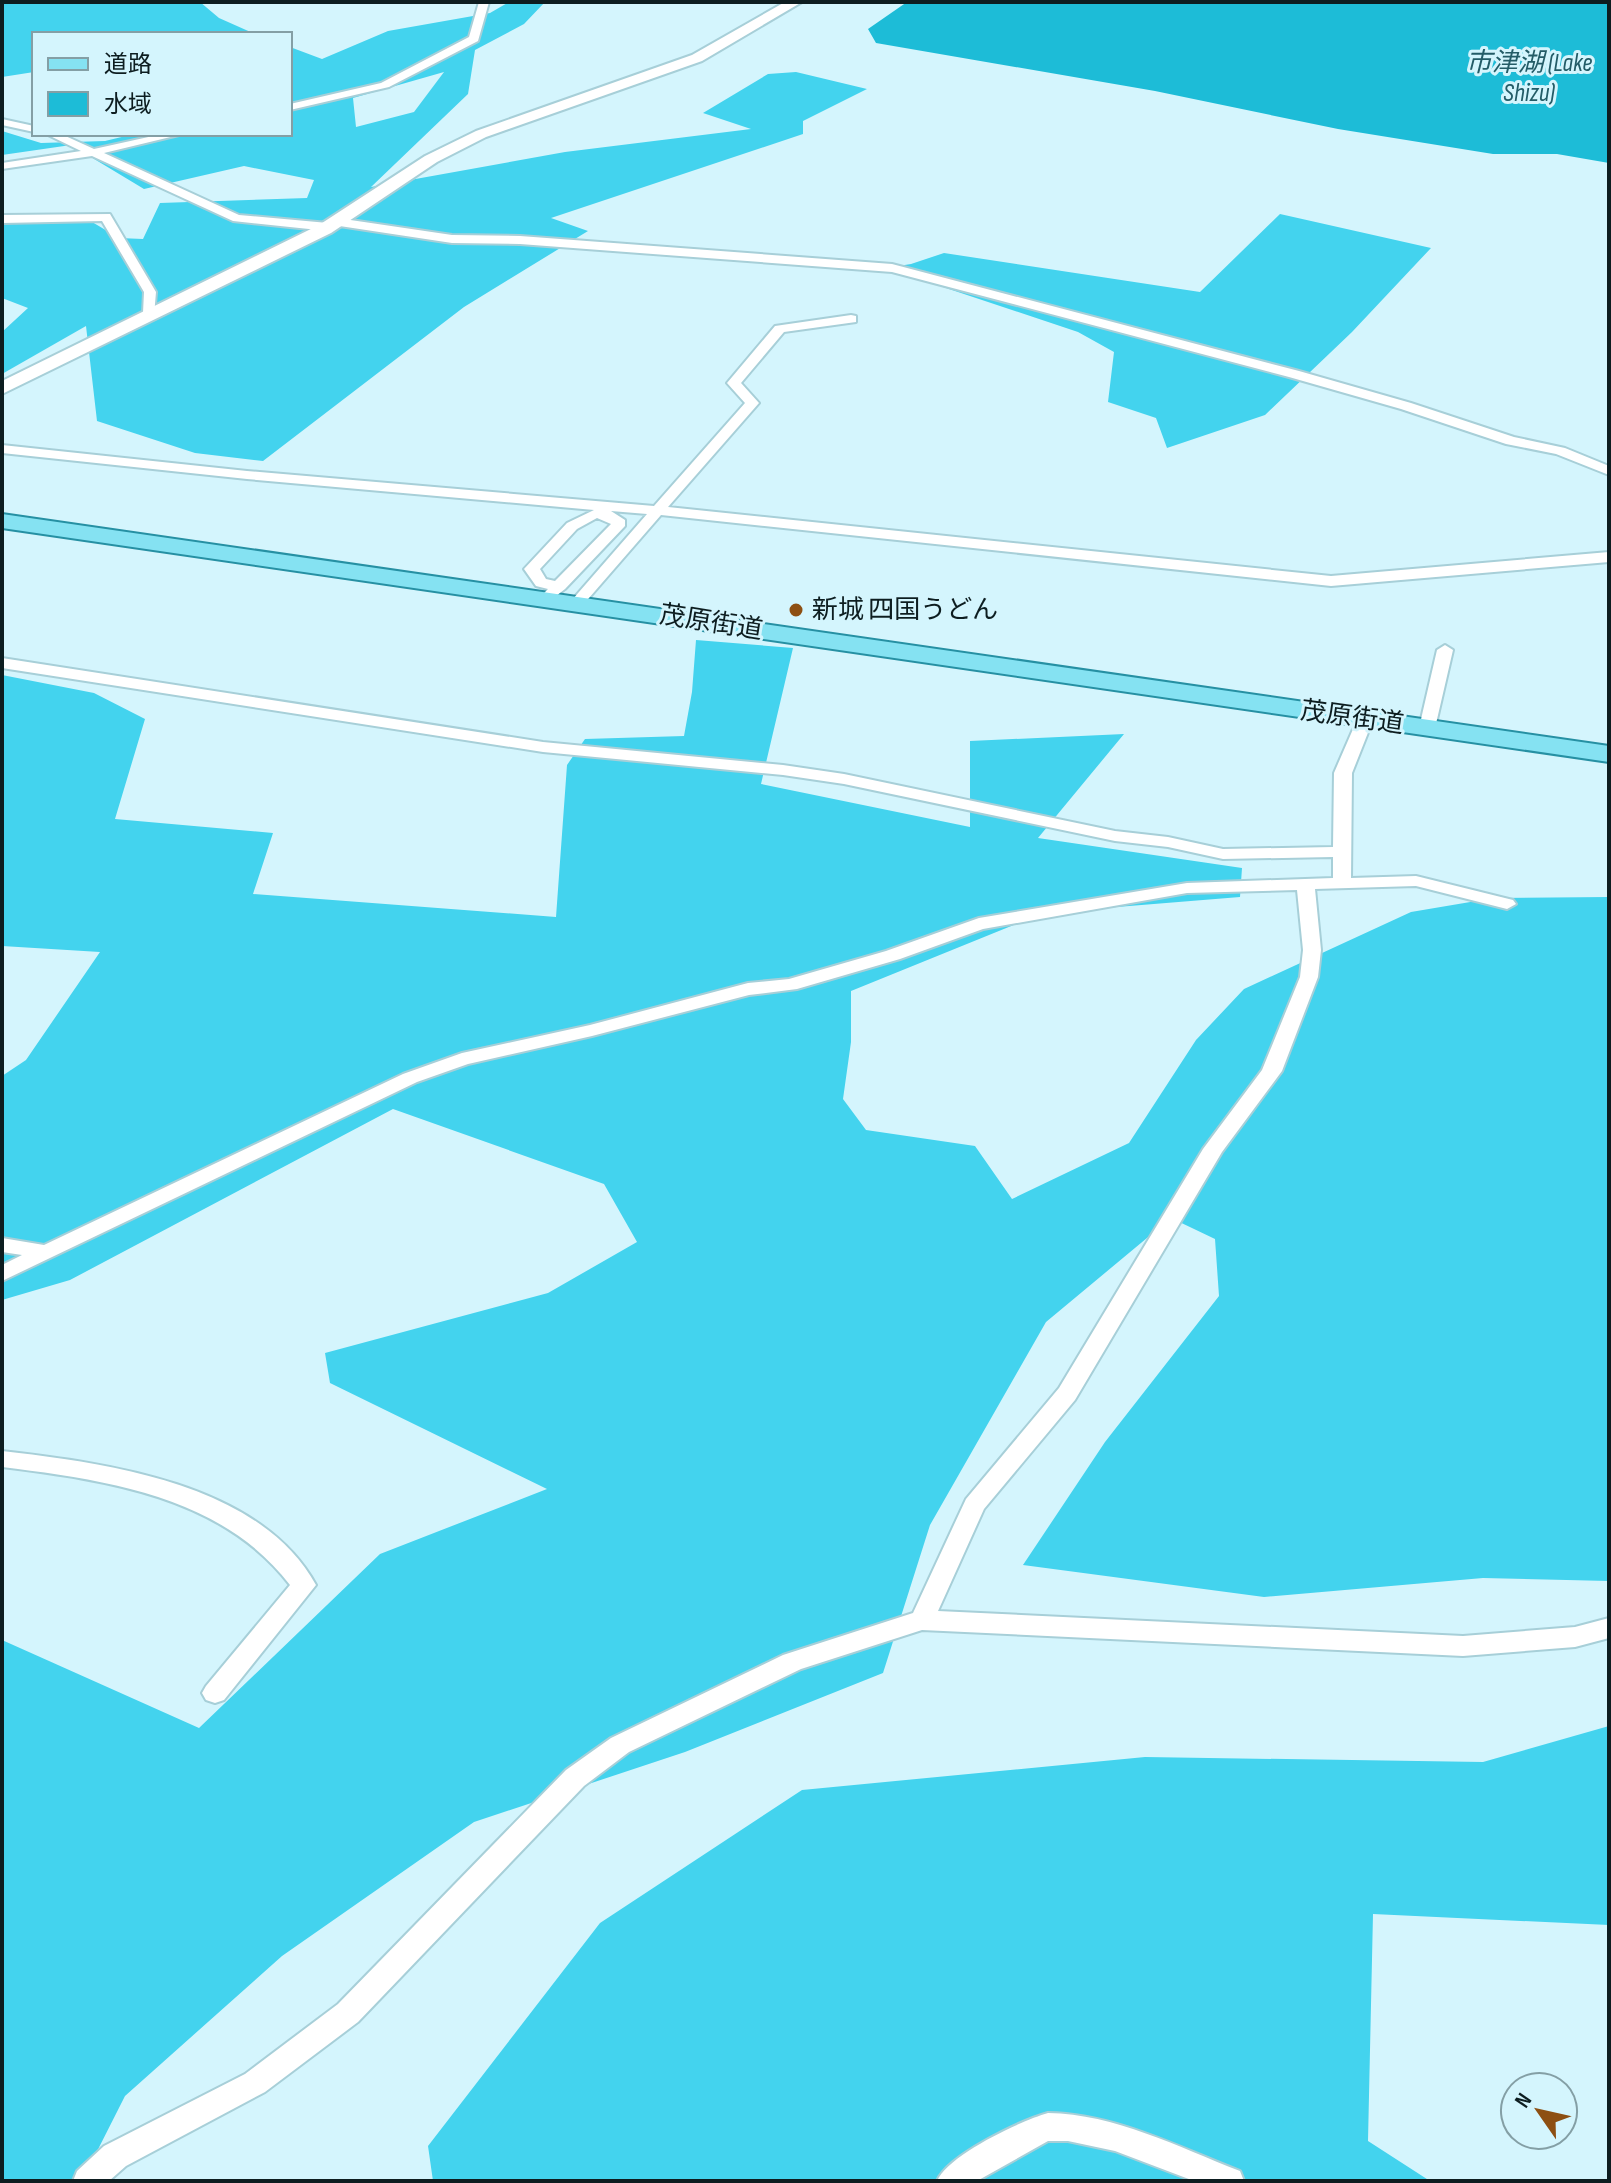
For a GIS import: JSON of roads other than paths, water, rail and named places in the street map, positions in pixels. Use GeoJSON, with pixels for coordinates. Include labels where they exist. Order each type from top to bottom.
{"type":"FeatureCollection","features":[{"type":"Feature","properties":{"kind":"main road","name":"茂原街道"},"geometry":{"type":"LineString","coordinates":[[2,521],[561,596],[1365,720],[1609,754]]}},
{"type":"Feature","properties":{"kind":"street"},"geometry":{"type":"LineString","coordinates":[[292,107],[385,85],[433,62],[474,39],[484,2]]}},
{"type":"Feature","properties":{"kind":"street"},"geometry":{"type":"LineString","coordinates":[[2,388],[332,224],[454,146],[697,58],[795,2]]}},
{"type":"Feature","properties":{"kind":"street"},"geometry":{"type":"LineString","coordinates":[[2,122],[32,129]]}},
{"type":"Feature","properties":{"kind":"street"},"geometry":{"type":"LineString","coordinates":[[56,136],[237,218],[332,224],[452,239],[520,240],[892,268],[1294,374],[1406,406],[1511,441],[1560,451],[1609,471]]}},
{"type":"Feature","properties":{"kind":"street"},"geometry":{"type":"LineString","coordinates":[[2,166],[91,153],[168,136]]}},
{"type":"Feature","properties":{"kind":"street"},"geometry":{"type":"LineString","coordinates":[[2,219],[106,217],[150,292],[149,313]]}},
{"type":"Feature","properties":{"kind":"street"},"geometry":{"type":"LineString","coordinates":[[561,596],[661,511],[752,403],[734,383],[780,329],[851,319]]}},
{"type":"Feature","properties":{"kind":"street"},"geometry":{"type":"LineString","coordinates":[[2,449],[247,475],[661,511],[1331,581],[1609,557]]}},
{"type":"Feature","properties":{"kind":"street"},"geometry":{"type":"LineString","coordinates":[[597,513],[615,517],[620,523],[561,596],[541,583],[532,569],[581,516],[597,513]]}},
{"type":"Feature","properties":{"kind":"street"},"geometry":{"type":"LineString","coordinates":[[1427,728],[1445,650]]}},
{"type":"Feature","properties":{"kind":"street"},"geometry":{"type":"LineString","coordinates":[[2,663],[543,747],[783,770],[844,779],[1115,836],[1168,842],[1223,854],[1341,852]]}},
{"type":"Feature","properties":{"kind":"street"},"geometry":{"type":"LineString","coordinates":[[1342,884],[1343,773],[1365,720]]}},
{"type":"Feature","properties":{"kind":"street"},"geometry":{"type":"LineString","coordinates":[[2,1274],[410,1078],[462,1059],[592,1030],[748,989],[790,985],[893,955],[979,924],[1187,888],[1416,881],[1507,904]]}},
{"type":"Feature","properties":{"kind":"street"},"geometry":{"type":"LineString","coordinates":[[922,1620],[974,1505],[1067,1394],[1213,1149],[1272,1071],[1309,977],[1312,950],[1306,886]]}},
{"type":"Feature","properties":{"kind":"street"},"geometry":{"type":"LineString","coordinates":[[2,1245],[46,1252]]}},
{"type":"Feature","properties":{"kind":"street"},"geometry":{"type":"LineString","coordinates":[[2,1459],[61,1466],[189,1496],[256,1534],[292,1563],[304,1585],[215,1693]]}},
{"type":"Feature","properties":{"kind":"street"},"geometry":{"type":"LineString","coordinates":[[88,2181],[115,2156],[255,2083],[348,2013],[575,1778],[620,1745],[792,1662],[922,1620],[1463,1646],[1575,1637],[1609,1628]]}},
{"type":"Feature","properties":{"kind":"street"},"geometry":{"type":"LineString","coordinates":[[952,2181],[988,2157],[1046,2127],[1096,2132],[1229,2181]]}},
{"type":"Feature","properties":{"kind":"water","name":"市津湖 (Lake Shizu)"},"geometry":{"type":"Polygon","coordinates":[[[907,2],[1609,2],[1609,163],[1557,154],[1493,154],[1338,129],[1155,91],[876,43],[868,29],[907,2]]]}},
{"type":"Feature","properties":{"kind":"place","name":"新城 四国うどん"},"geometry":{"type":"Point","coordinates":[796,610]}}]}
